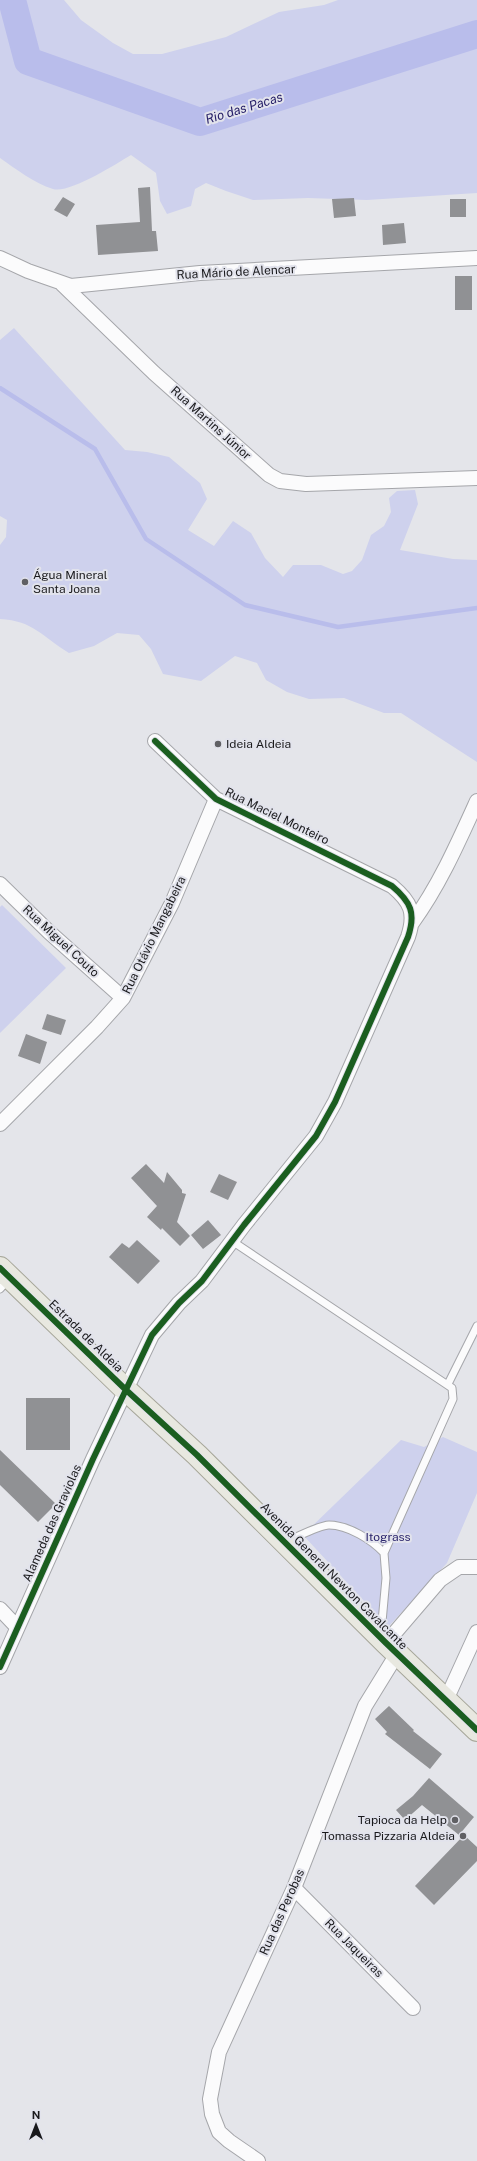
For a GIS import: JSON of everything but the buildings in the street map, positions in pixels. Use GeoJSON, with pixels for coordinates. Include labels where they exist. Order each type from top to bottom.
{"type":"FeatureCollection","features":[{"type":"Feature","properties":{"kind":"main road","name":"Estrada de Aldeia"},"geometry":{"type":"LineString","coordinates":[[3,1278],[176,1436]]}},
{"type":"Feature","properties":{"kind":"main road","name":"Avenida General Newton Cavalcante"},"geometry":{"type":"LineString","coordinates":[[176,1436],[388,1645],[477,1730]]}},
{"type":"Feature","properties":{"kind":"street","name":"Rua Mário de Alencar"},"geometry":{"type":"LineString","coordinates":[[0,258],[62,284],[79,286],[200,274],[477,258]]}},
{"type":"Feature","properties":{"kind":"street","name":"Rua Martins Júnior"},"geometry":{"type":"LineString","coordinates":[[62,284],[154,373],[269,475],[280,481],[306,484],[477,478]]}},
{"type":"Feature","properties":{"kind":"street","name":"Rua Maciel Monteiro"},"geometry":{"type":"LineString","coordinates":[[155,741],[216,799],[379,878],[402,894],[412,913],[412,923]]}},
{"type":"Feature","properties":{"kind":"street","name":"Rua Otávio Mangabeira"},"geometry":{"type":"LineString","coordinates":[[0,1124],[97,1027],[123,998],[172,903],[216,799]]}},
{"type":"Feature","properties":{"kind":"street"},"geometry":{"type":"LineString","coordinates":[[412,923],[428,902],[477,802]]}},
{"type":"Feature","properties":{"kind":"street","name":"Rua Miguel Couto"},"geometry":{"type":"LineString","coordinates":[[0,884],[49,932],[123,998]]}},
{"type":"Feature","properties":{"kind":"street","name":"Alameda das Graviolas"},"geometry":{"type":"LineString","coordinates":[[0,1667],[125,1389],[152,1335],[179,1303],[202,1281],[316,1136],[326,1118],[405,944],[412,923]]}},
{"type":"Feature","properties":{"kind":"street","name":"Rua das Perobas"},"geometry":{"type":"LineString","coordinates":[[258,2161],[228,2141],[219,2132],[212,2114],[211,2093],[218,2052],[294,1888],[388,1645],[440,1580],[459,1567],[477,1567]]}},
{"type":"Feature","properties":{"kind":"street"},"geometry":{"type":"LineString","coordinates":[[0,1609],[17,1627]]}},
{"type":"Feature","properties":{"kind":"street"},"geometry":{"type":"LineString","coordinates":[[446,1700],[477,1632]]}},
{"type":"Feature","properties":{"kind":"street","name":"Rua Jaqueiras"},"geometry":{"type":"LineString","coordinates":[[294,1888],[414,2008]]}},
{"type":"Feature","properties":{"kind":"lane"},"geometry":{"type":"LineString","coordinates":[[232,1241],[452,1388],[453,1399],[384,1553],[388,1645]]}},
{"type":"Feature","properties":{"kind":"lane"},"geometry":{"type":"LineString","coordinates":[[448,1384],[477,1326]]}},
{"type":"Feature","properties":{"kind":"lane"},"geometry":{"type":"LineString","coordinates":[[284,1542],[328,1525],[352,1531],[374,1542],[384,1553]]}},
{"type":"Feature","properties":{"kind":"green space"},"geometry":{"type":"Polygon","coordinates":[[[0,0],[64,0],[81,20],[113,43],[133,54],[162,54],[226,37],[279,12],[324,5],[338,0],[477,0],[477,193],[367,200],[308,198],[253,200],[206,183],[195,189],[191,206],[167,214],[160,201],[156,173],[131,155],[81,183],[70,187],[53,189],[25,175],[0,158],[0,0]]]}},
{"type":"Feature","properties":{"kind":"green space"},"geometry":{"type":"Polygon","coordinates":[[[14,328],[125,450],[147,452],[169,457],[200,483],[207,499],[188,530],[214,546],[233,521],[251,533],[265,558],[283,577],[293,565],[321,565],[343,574],[352,571],[362,560],[371,535],[384,526],[391,512],[389,498],[397,491],[415,490],[418,504],[400,550],[453,559],[477,560],[477,762],[401,713],[384,713],[344,698],[309,699],[287,692],[266,680],[257,663],[235,656],[201,681],[163,674],[151,649],[139,635],[117,633],[94,646],[69,653],[29,626],[12,620],[0,619],[0,545],[6,537],[7,520],[0,516],[0,340],[14,328]]]}},
{"type":"Feature","properties":{"kind":"green space"},"geometry":{"type":"Polygon","coordinates":[[[2,905],[66,968],[0,1033],[0,907],[2,905]]]}},
{"type":"Feature","properties":{"kind":"green space","name":"Itograss"},"geometry":{"type":"Polygon","coordinates":[[[443,1437],[477,1452],[477,1493],[447,1563],[388,1627],[303,1535],[401,1440],[424,1447],[443,1437]]]}},
{"type":"Feature","properties":{"kind":"waterway","name":"Rio das Pacas"},"geometry":{"type":"LineString","coordinates":[[12,0],[28,61],[200,122],[477,34]]}},
{"type":"Feature","properties":{"kind":"waterway"},"geometry":{"type":"LineString","coordinates":[[0,388],[95,449],[146,539],[245,605],[338,627],[477,608]]}},
{"type":"Feature","properties":{"kind":"cycle path"},"geometry":{"type":"LineString","coordinates":[[0,1667],[93,1459],[152,1335],[179,1303],[202,1281],[244,1225],[316,1136],[335,1102],[408,937],[412,921],[408,903],[392,886],[216,799],[155,741]]}},
{"type":"Feature","properties":{"kind":"cycle path"},"geometry":{"type":"LineString","coordinates":[[0,1268],[125,1389],[197,1455],[386,1643],[477,1730]]}},
{"type":"Feature","properties":{"kind":"place","name":"Água Mineral Santa Joana"},"geometry":{"type":"Point","coordinates":[25,582]}},
{"type":"Feature","properties":{"kind":"place","name":"Ideia Aldeia"},"geometry":{"type":"Point","coordinates":[218,744]}},
{"type":"Feature","properties":{"kind":"place","name":"Tapioca da Help"},"geometry":{"type":"Point","coordinates":[455,1820]}},
{"type":"Feature","properties":{"kind":"place","name":"Tomassa Pizzaria Aldeia"},"geometry":{"type":"Point","coordinates":[463,1836]}}]}
